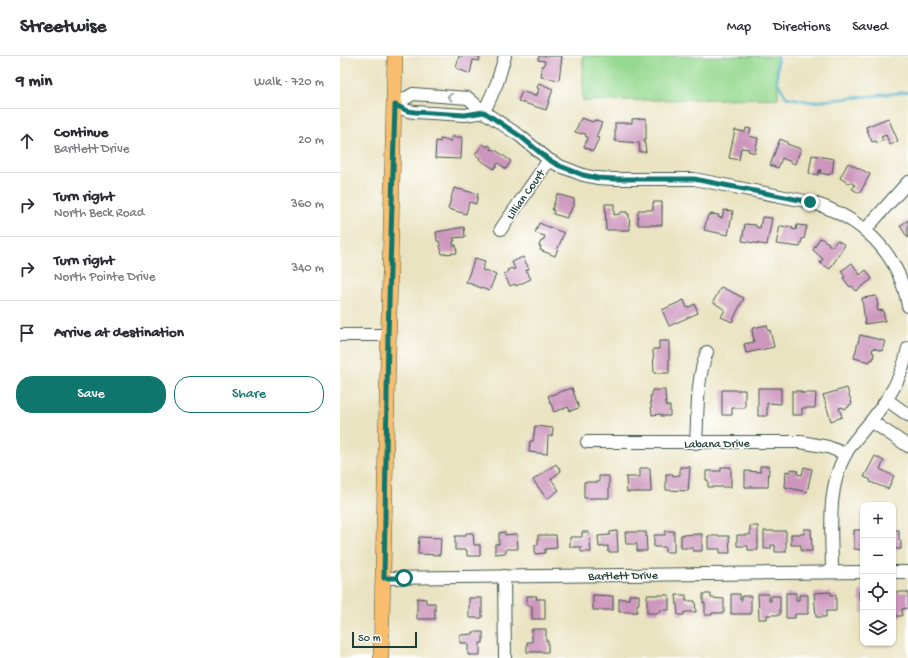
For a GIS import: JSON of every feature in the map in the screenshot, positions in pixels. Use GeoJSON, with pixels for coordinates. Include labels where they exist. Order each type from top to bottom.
{"type":"FeatureCollection","features":[{"type":"Feature","properties":{"kind":"main road"},"geometry":{"type":"LineString","coordinates":[[381,658],[395,56]]}},
{"type":"Feature","properties":{"kind":"street"},"geometry":{"type":"LineString","coordinates":[[484,112],[502,71],[505,56]]}},
{"type":"Feature","properties":{"kind":"street"},"geometry":{"type":"LineString","coordinates":[[395,105],[413,94],[468,98],[484,112],[520,136],[549,160],[573,172],[597,178],[694,179],[810,202],[837,212],[865,230],[883,248],[895,267],[903,287],[908,306]]}},
{"type":"Feature","properties":{"kind":"street"},"geometry":{"type":"LineString","coordinates":[[395,105],[408,111],[415,112],[465,115],[484,112]]}},
{"type":"Feature","properties":{"kind":"street","name":"Lillian Court"},"geometry":{"type":"LineString","coordinates":[[501,229],[549,160]]}},
{"type":"Feature","properties":{"kind":"street"},"geometry":{"type":"LineString","coordinates":[[865,230],[908,182]]}},
{"type":"Feature","properties":{"kind":"street"},"geometry":{"type":"LineString","coordinates":[[340,335],[388,335]]}},
{"type":"Feature","properties":{"kind":"street"},"geometry":{"type":"LineString","coordinates":[[832,572],[832,495],[837,474],[846,454],[887,400],[898,382],[908,348]]}},
{"type":"Feature","properties":{"kind":"street"},"geometry":{"type":"LineString","coordinates":[[696,443],[702,364],[707,352]]}},
{"type":"Feature","properties":{"kind":"street"},"geometry":{"type":"LineString","coordinates":[[887,400],[908,415]]}},
{"type":"Feature","properties":{"kind":"street"},"geometry":{"type":"LineString","coordinates":[[871,421],[908,446]]}},
{"type":"Feature","properties":{"kind":"street","name":"Labana Drive"},"geometry":{"type":"LineString","coordinates":[[587,442],[801,442],[828,447],[846,454]]}},
{"type":"Feature","properties":{"kind":"street","name":"Bartlett Drive"},"geometry":{"type":"LineString","coordinates":[[384,578],[860,572]]}},
{"type":"Feature","properties":{"kind":"street"},"geometry":{"type":"LineString","coordinates":[[896,572],[908,572]]}},
{"type":"Feature","properties":{"kind":"street"},"geometry":{"type":"LineString","coordinates":[[504,576],[505,658]]}},
{"type":"Feature","properties":{"kind":"green space"},"geometry":{"type":"Polygon","coordinates":[[[583,56],[778,56],[778,98],[583,101],[583,56]]]}},
{"type":"Feature","properties":{"kind":"building"},"geometry":{"type":"Polygon","coordinates":[[[459,56],[480,56],[479,61],[473,60],[470,74],[456,68],[459,56]]]}},
{"type":"Feature","properties":{"kind":"building"},"geometry":{"type":"Polygon","coordinates":[[[539,56],[562,56],[559,80],[541,77],[542,66],[544,66],[545,61],[538,60],[539,56]]]}},
{"type":"Feature","properties":{"kind":"building"},"geometry":{"type":"Polygon","coordinates":[[[539,83],[553,89],[546,110],[518,101],[522,91],[535,96],[535,94],[537,95],[539,83]]]}},
{"type":"Feature","properties":{"kind":"building"},"geometry":{"type":"Polygon","coordinates":[[[581,118],[602,123],[596,137],[599,138],[593,151],[584,147],[588,137],[585,136],[586,134],[575,132],[581,118]]]}},
{"type":"Feature","properties":{"kind":"building"},"geometry":{"type":"Polygon","coordinates":[[[646,118],[646,139],[644,139],[646,152],[640,152],[639,143],[615,141],[615,123],[632,123],[632,119],[646,118]]]}},
{"type":"Feature","properties":{"kind":"building"},"geometry":{"type":"Polygon","coordinates":[[[888,118],[898,141],[890,145],[886,135],[881,137],[883,140],[877,143],[876,141],[872,142],[866,127],[888,118]]]}},
{"type":"Feature","properties":{"kind":"building"},"geometry":{"type":"Polygon","coordinates":[[[746,128],[751,129],[749,136],[758,138],[755,153],[748,151],[749,149],[741,148],[739,160],[729,158],[735,130],[745,132],[746,128]]]}},
{"type":"Feature","properties":{"kind":"building"},"geometry":{"type":"Polygon","coordinates":[[[451,137],[462,137],[461,159],[435,158],[436,141],[440,142],[440,139],[451,141],[451,137]]]}},
{"type":"Feature","properties":{"kind":"building"},"geometry":{"type":"Polygon","coordinates":[[[780,139],[787,142],[787,144],[801,149],[795,164],[782,158],[778,168],[770,165],[780,139]]]}},
{"type":"Feature","properties":{"kind":"building"},"geometry":{"type":"Polygon","coordinates":[[[483,144],[487,147],[488,145],[492,150],[497,151],[511,161],[506,169],[498,163],[494,169],[479,159],[480,158],[475,154],[483,144]]]}},
{"type":"Feature","properties":{"kind":"building"},"geometry":{"type":"Polygon","coordinates":[[[812,155],[834,159],[832,173],[829,175],[820,173],[821,170],[819,170],[818,175],[809,173],[812,155]]]}},
{"type":"Feature","properties":{"kind":"building"},"geometry":{"type":"Polygon","coordinates":[[[848,163],[870,174],[860,193],[852,189],[855,185],[850,182],[849,184],[840,178],[848,163]]]}},
{"type":"Feature","properties":{"kind":"building"},"geometry":{"type":"Polygon","coordinates":[[[454,188],[478,194],[476,204],[469,202],[466,214],[448,209],[454,188]]]}},
{"type":"Feature","properties":{"kind":"building"},"geometry":{"type":"Polygon","coordinates":[[[557,194],[574,199],[574,207],[572,207],[570,213],[568,213],[567,218],[553,214],[554,210],[552,210],[557,194]]]}},
{"type":"Feature","properties":{"kind":"building"},"geometry":{"type":"Polygon","coordinates":[[[653,202],[662,202],[662,225],[638,225],[638,210],[653,210],[653,202]]]}},
{"type":"Feature","properties":{"kind":"building"},"geometry":{"type":"Polygon","coordinates":[[[605,204],[614,204],[614,215],[620,214],[621,212],[627,212],[627,214],[629,214],[630,230],[606,230],[605,204]]]}},
{"type":"Feature","properties":{"kind":"building"},"geometry":{"type":"Polygon","coordinates":[[[724,210],[733,211],[728,235],[704,230],[708,215],[719,215],[718,217],[722,218],[724,210]]]}},
{"type":"Feature","properties":{"kind":"building"},"geometry":{"type":"Polygon","coordinates":[[[762,217],[772,218],[767,245],[742,241],[745,224],[756,225],[756,227],[760,228],[762,217]]]}},
{"type":"Feature","properties":{"kind":"building"},"geometry":{"type":"Polygon","coordinates":[[[908,220],[908,238],[900,226],[908,220]]]}},
{"type":"Feature","properties":{"kind":"building"},"geometry":{"type":"Polygon","coordinates":[[[539,223],[564,233],[555,256],[540,250],[541,246],[539,246],[545,236],[535,233],[539,223]]]}},
{"type":"Feature","properties":{"kind":"building"},"geometry":{"type":"Polygon","coordinates":[[[797,225],[807,226],[804,239],[802,239],[800,247],[776,244],[780,226],[792,227],[792,229],[796,230],[797,225]]]}},
{"type":"Feature","properties":{"kind":"building"},"geometry":{"type":"Polygon","coordinates":[[[464,227],[465,237],[453,238],[455,241],[453,241],[453,245],[456,245],[457,253],[442,254],[439,241],[437,241],[436,232],[464,227]]]}},
{"type":"Feature","properties":{"kind":"building"},"geometry":{"type":"Polygon","coordinates":[[[820,238],[829,243],[828,244],[832,247],[837,240],[845,245],[830,269],[820,263],[823,259],[813,250],[820,238]]]}},
{"type":"Feature","properties":{"kind":"building"},"geometry":{"type":"Polygon","coordinates":[[[523,257],[529,269],[526,270],[531,279],[516,286],[515,284],[510,286],[504,274],[508,272],[507,270],[512,268],[513,270],[515,269],[512,262],[523,257]]]}},
{"type":"Feature","properties":{"kind":"building"},"geometry":{"type":"Polygon","coordinates":[[[475,258],[485,261],[482,270],[486,270],[496,275],[489,291],[466,282],[475,258]]]}},
{"type":"Feature","properties":{"kind":"building"},"geometry":{"type":"Polygon","coordinates":[[[852,263],[860,275],[866,270],[872,279],[856,291],[852,286],[850,287],[843,278],[845,277],[841,271],[852,263]]]}},
{"type":"Feature","properties":{"kind":"building"},"geometry":{"type":"Polygon","coordinates":[[[721,287],[744,298],[732,322],[721,317],[725,310],[713,302],[721,287]]]}},
{"type":"Feature","properties":{"kind":"building"},"geometry":{"type":"Polygon","coordinates":[[[876,296],[878,311],[883,310],[885,321],[865,324],[862,298],[876,296]]]}},
{"type":"Feature","properties":{"kind":"building"},"geometry":{"type":"Polygon","coordinates":[[[684,300],[687,308],[695,304],[698,313],[669,326],[662,310],[684,300]]]}},
{"type":"Feature","properties":{"kind":"building"},"geometry":{"type":"Polygon","coordinates":[[[767,325],[768,331],[770,330],[774,347],[746,353],[744,344],[754,342],[753,328],[767,325]]]}},
{"type":"Feature","properties":{"kind":"building"},"geometry":{"type":"Polygon","coordinates":[[[860,335],[885,341],[882,351],[873,348],[873,360],[871,359],[870,362],[854,358],[860,335]]]}},
{"type":"Feature","properties":{"kind":"building"},"geometry":{"type":"Polygon","coordinates":[[[659,341],[669,341],[669,373],[654,373],[653,349],[659,349],[659,341]]]}},
{"type":"Feature","properties":{"kind":"building"},"geometry":{"type":"Polygon","coordinates":[[[572,388],[579,408],[570,411],[568,407],[554,412],[548,396],[572,388]]]}},
{"type":"Feature","properties":{"kind":"building"},"geometry":{"type":"Polygon","coordinates":[[[758,388],[781,388],[781,404],[767,403],[767,416],[758,416],[758,388]]]}},
{"type":"Feature","properties":{"kind":"building"},"geometry":{"type":"Polygon","coordinates":[[[847,388],[852,404],[844,409],[843,407],[839,408],[842,417],[831,421],[823,395],[847,388]]]}},
{"type":"Feature","properties":{"kind":"building"},"geometry":{"type":"Polygon","coordinates":[[[652,390],[665,390],[666,406],[670,406],[670,416],[661,416],[661,414],[652,415],[650,396],[652,396],[652,390]]]}},
{"type":"Feature","properties":{"kind":"building"},"geometry":{"type":"Polygon","coordinates":[[[722,390],[745,390],[745,408],[732,408],[732,415],[722,415],[722,390]]]}},
{"type":"Feature","properties":{"kind":"building"},"geometry":{"type":"Polygon","coordinates":[[[792,391],[801,391],[801,393],[816,393],[815,408],[802,408],[802,415],[792,415],[792,391]]]}},
{"type":"Feature","properties":{"kind":"building"},"geometry":{"type":"Polygon","coordinates":[[[535,426],[553,428],[552,436],[548,436],[547,454],[529,452],[530,441],[533,441],[535,426]]]}},
{"type":"Feature","properties":{"kind":"building"},"geometry":{"type":"Polygon","coordinates":[[[875,456],[884,461],[880,469],[894,476],[888,489],[870,482],[871,480],[864,477],[875,456]]]}},
{"type":"Feature","properties":{"kind":"building"},"geometry":{"type":"Polygon","coordinates":[[[556,464],[561,471],[551,479],[559,490],[547,499],[533,480],[556,464]]]}},
{"type":"Feature","properties":{"kind":"building"},"geometry":{"type":"Polygon","coordinates":[[[760,466],[769,466],[768,487],[745,487],[745,471],[760,472],[760,466]]]}},
{"type":"Feature","properties":{"kind":"building"},"geometry":{"type":"Polygon","coordinates":[[[680,467],[690,467],[688,491],[666,490],[666,474],[673,474],[673,476],[680,475],[680,467]]]}},
{"type":"Feature","properties":{"kind":"building"},"geometry":{"type":"Polygon","coordinates":[[[721,467],[731,467],[731,487],[708,487],[706,471],[721,471],[721,467]]]}},
{"type":"Feature","properties":{"kind":"building"},"geometry":{"type":"Polygon","coordinates":[[[804,467],[812,469],[807,492],[785,487],[786,471],[791,472],[791,469],[798,471],[797,474],[802,475],[804,467]]]}},
{"type":"Feature","properties":{"kind":"building"},"geometry":{"type":"Polygon","coordinates":[[[640,468],[650,468],[651,492],[627,492],[626,477],[640,477],[640,468]]]}},
{"type":"Feature","properties":{"kind":"building"},"geometry":{"type":"Polygon","coordinates":[[[599,476],[609,476],[609,498],[584,498],[584,482],[599,482],[599,476]]]}},
{"type":"Feature","properties":{"kind":"building"},"geometry":{"type":"Polygon","coordinates":[[[750,526],[758,526],[758,550],[748,550],[748,546],[737,546],[737,535],[750,535],[750,526]]]}},
{"type":"Feature","properties":{"kind":"building"},"geometry":{"type":"Polygon","coordinates":[[[804,529],[811,529],[812,551],[801,551],[801,545],[791,545],[791,534],[804,534],[804,529]]]}},
{"type":"Feature","properties":{"kind":"building"},"geometry":{"type":"Polygon","coordinates":[[[854,530],[860,530],[860,550],[854,549],[854,530]]]}},
{"type":"Feature","properties":{"kind":"building"},"geometry":{"type":"Polygon","coordinates":[[[896,530],[899,530],[901,549],[896,549],[896,530]]]}},
{"type":"Feature","properties":{"kind":"building"},"geometry":{"type":"Polygon","coordinates":[[[617,531],[618,552],[608,552],[608,546],[599,547],[598,536],[610,535],[610,532],[617,531]]]}},
{"type":"Feature","properties":{"kind":"building"},"geometry":{"type":"Polygon","coordinates":[[[665,531],[674,531],[674,552],[665,552],[665,547],[654,547],[654,535],[665,535],[665,531]]]}},
{"type":"Feature","properties":{"kind":"building"},"geometry":{"type":"Polygon","coordinates":[[[764,531],[786,531],[786,552],[775,552],[775,545],[771,545],[771,549],[764,549],[764,531]]]}},
{"type":"Feature","properties":{"kind":"building"},"geometry":{"type":"Polygon","coordinates":[[[505,532],[505,535],[517,534],[518,549],[506,549],[506,553],[495,554],[495,544],[499,544],[499,533],[505,532]]]}},
{"type":"Feature","properties":{"kind":"building"},"geometry":{"type":"Polygon","coordinates":[[[582,532],[589,532],[591,552],[581,552],[581,547],[570,547],[570,537],[582,537],[582,532]]]}},
{"type":"Feature","properties":{"kind":"building"},"geometry":{"type":"Polygon","coordinates":[[[625,532],[646,532],[647,551],[637,551],[637,544],[626,544],[625,532]]]}},
{"type":"Feature","properties":{"kind":"building"},"geometry":{"type":"Polygon","coordinates":[[[466,533],[473,533],[474,545],[480,545],[480,556],[467,556],[467,550],[455,550],[455,536],[466,536],[466,533]]]}},
{"type":"Feature","properties":{"kind":"building"},"geometry":{"type":"Polygon","coordinates":[[[702,534],[702,551],[693,551],[693,548],[681,548],[681,535],[702,534]]]}},
{"type":"Feature","properties":{"kind":"building"},"geometry":{"type":"Polygon","coordinates":[[[538,535],[556,535],[557,548],[545,549],[545,553],[535,554],[535,545],[538,545],[538,535]]]}},
{"type":"Feature","properties":{"kind":"building"},"geometry":{"type":"Polygon","coordinates":[[[708,536],[729,536],[730,553],[720,553],[720,549],[708,549],[708,536]]]}},
{"type":"Feature","properties":{"kind":"building"},"geometry":{"type":"Polygon","coordinates":[[[419,537],[441,538],[440,555],[418,554],[419,537]]]}},
{"type":"Feature","properties":{"kind":"building"},"geometry":{"type":"Polygon","coordinates":[[[831,592],[831,595],[836,595],[836,611],[826,611],[826,617],[816,617],[814,593],[831,592]]]}},
{"type":"Feature","properties":{"kind":"building"},"geometry":{"type":"Polygon","coordinates":[[[896,592],[908,592],[908,608],[902,609],[902,616],[896,616],[896,592]]]}},
{"type":"Feature","properties":{"kind":"building"},"geometry":{"type":"Polygon","coordinates":[[[786,593],[796,593],[796,600],[799,600],[799,595],[808,595],[808,614],[795,614],[795,618],[786,618],[786,593]]]}},
{"type":"Feature","properties":{"kind":"building"},"geometry":{"type":"Polygon","coordinates":[[[703,594],[711,594],[711,598],[724,599],[724,613],[712,613],[712,615],[705,615],[703,594]]]}},
{"type":"Feature","properties":{"kind":"building"},"geometry":{"type":"Polygon","coordinates":[[[731,594],[740,594],[740,600],[742,600],[742,596],[751,596],[751,614],[731,614],[731,594]]]}},
{"type":"Feature","properties":{"kind":"building"},"geometry":{"type":"Polygon","coordinates":[[[758,594],[769,594],[769,601],[771,601],[771,596],[780,596],[780,615],[767,615],[767,619],[759,619],[758,594]]]}},
{"type":"Feature","properties":{"kind":"building"},"geometry":{"type":"Polygon","coordinates":[[[593,595],[613,596],[613,610],[593,610],[593,595]]]}},
{"type":"Feature","properties":{"kind":"building"},"geometry":{"type":"Polygon","coordinates":[[[629,595],[639,595],[637,612],[619,612],[619,599],[629,599],[629,595]]]}},
{"type":"Feature","properties":{"kind":"building"},"geometry":{"type":"Polygon","coordinates":[[[647,595],[669,595],[669,610],[659,610],[659,613],[647,613],[647,595]]]}},
{"type":"Feature","properties":{"kind":"building"},"geometry":{"type":"Polygon","coordinates":[[[676,595],[686,595],[686,601],[695,601],[696,612],[684,612],[684,615],[678,615],[676,595]]]}},
{"type":"Feature","properties":{"kind":"building"},"geometry":{"type":"Polygon","coordinates":[[[527,596],[537,596],[536,599],[545,599],[545,619],[532,619],[532,606],[527,606],[527,596]]]}},
{"type":"Feature","properties":{"kind":"building"},"geometry":{"type":"Polygon","coordinates":[[[417,598],[426,599],[426,603],[435,603],[435,619],[417,619],[417,598]]]}},
{"type":"Feature","properties":{"kind":"building"},"geometry":{"type":"Polygon","coordinates":[[[469,598],[482,598],[482,618],[469,618],[469,598]]]}},
{"type":"Feature","properties":{"kind":"building"},"geometry":{"type":"Polygon","coordinates":[[[532,629],[546,629],[548,652],[527,652],[527,642],[532,642],[532,629]]]}},
{"type":"Feature","properties":{"kind":"building"},"geometry":{"type":"Polygon","coordinates":[[[473,632],[483,632],[483,643],[480,643],[480,655],[468,655],[468,643],[460,643],[460,635],[473,634],[473,632]]]}},
{"type":"Feature","properties":{"kind":"waterway"},"geometry":{"type":"LineString","coordinates":[[777,56],[777,81],[786,97],[812,102],[908,92]]}},
{"type":"Feature","properties":{"kind":"route"},"geometry":{"type":"LineString","coordinates":[[404,578],[384,578],[388,335],[395,105],[408,111],[415,112],[465,115],[484,112],[520,136],[549,160],[573,172],[583,175],[597,178],[615,179],[694,179],[810,202]]}}]}
